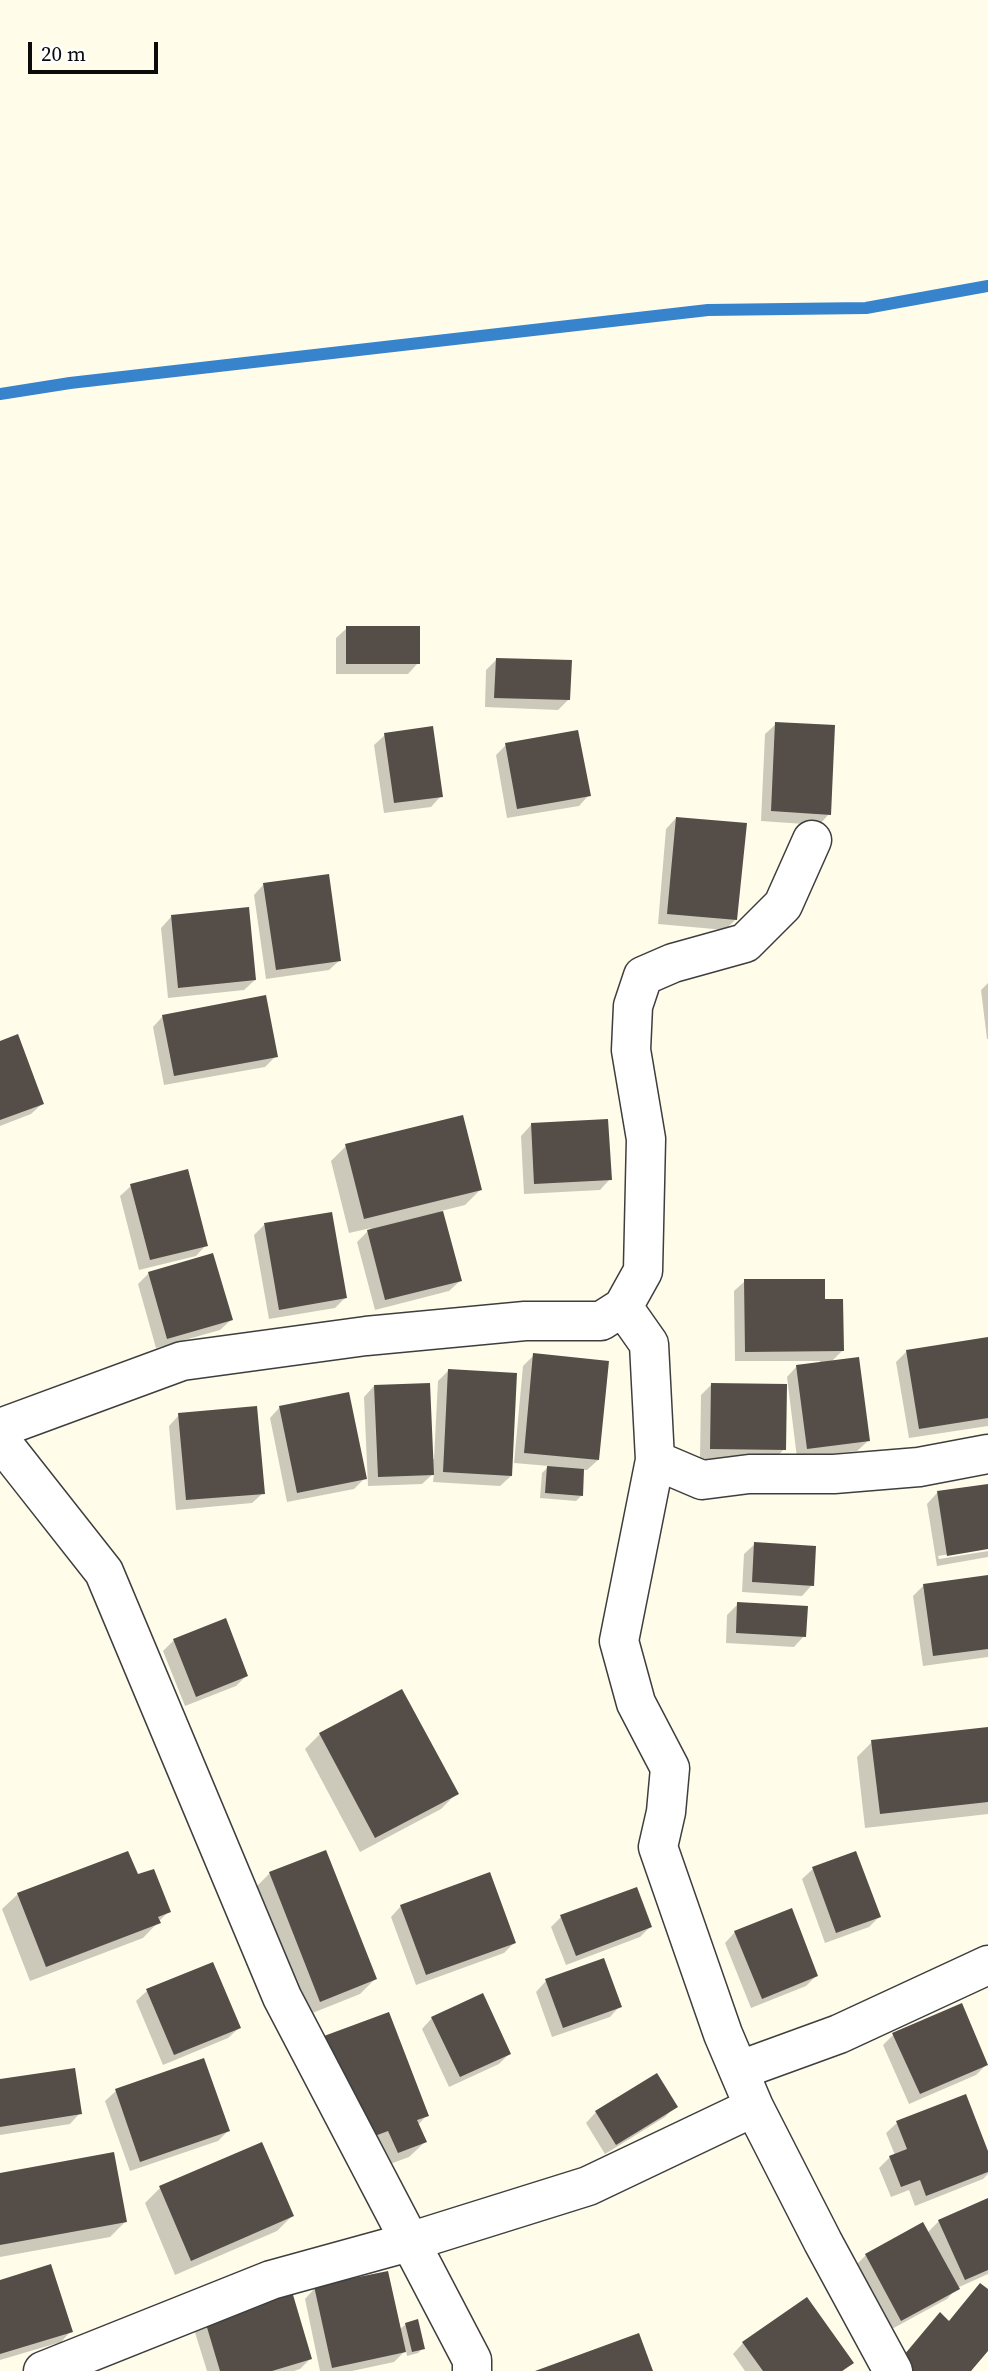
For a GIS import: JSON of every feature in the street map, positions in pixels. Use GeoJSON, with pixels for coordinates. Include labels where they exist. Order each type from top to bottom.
{"type":"FeatureCollection","features":[{"type":"Feature","properties":{"kind":"street"},"geometry":{"type":"LineString","coordinates":[[0,1428],[183,1361],[446,1328],[525,1321],[601,1321],[623,1307],[643,1271],[646,1139],[631,1050],[632,1006],[643,976],[673,963],[745,943],[782,905],[812,840]]}},
{"type":"Feature","properties":{"kind":"street"},"geometry":{"type":"LineString","coordinates":[[623,1307],[649,1345],[655,1460],[619,1641],[636,1703],[670,1768],[666,1812],[658,1847],[723,2034],[754,2107],[893,2371]]}},
{"type":"Feature","properties":{"kind":"street"},"geometry":{"type":"LineString","coordinates":[[0,1440],[104,1572],[282,1997],[472,2360],[472,2371]]}},
{"type":"Feature","properties":{"kind":"street"},"geometry":{"type":"LineString","coordinates":[[655,1460],[702,1480],[749,1474],[834,1474],[919,1467],[988,1454]]}},
{"type":"Feature","properties":{"kind":"street"},"geometry":{"type":"LineString","coordinates":[[740,2070],[839,2034],[988,1965]]}},
{"type":"Feature","properties":{"kind":"street"},"geometry":{"type":"LineString","coordinates":[[43,2371],[271,2280],[409,2242],[588,2186],[754,2107]]}},
{"type":"Feature","properties":{"kind":"building"},"geometry":{"type":"Polygon","coordinates":[[[346,626],[420,626],[420,664],[346,664],[346,626]]]}},
{"type":"Feature","properties":{"kind":"building"},"geometry":{"type":"Polygon","coordinates":[[[496,658],[572,660],[570,700],[494,698],[496,658]]]}},
{"type":"Feature","properties":{"kind":"building"},"geometry":{"type":"Polygon","coordinates":[[[775,722],[835,725],[831,815],[771,811],[775,722]]]}},
{"type":"Feature","properties":{"kind":"building"},"geometry":{"type":"Polygon","coordinates":[[[433,726],[443,797],[394,803],[384,733],[433,726]]]}},
{"type":"Feature","properties":{"kind":"building"},"geometry":{"type":"Polygon","coordinates":[[[578,730],[591,796],[517,809],[505,743],[578,730]]]}},
{"type":"Feature","properties":{"kind":"building"},"geometry":{"type":"Polygon","coordinates":[[[676,817],[747,823],[737,920],[667,914],[676,817]]]}},
{"type":"Feature","properties":{"kind":"building"},"geometry":{"type":"Polygon","coordinates":[[[329,874],[341,961],[276,970],[263,883],[329,874]]]}},
{"type":"Feature","properties":{"kind":"building"},"geometry":{"type":"Polygon","coordinates":[[[249,907],[256,980],[178,988],[171,915],[249,907]]]}},
{"type":"Feature","properties":{"kind":"building"},"geometry":{"type":"Polygon","coordinates":[[[266,995],[278,1057],[174,1076],[162,1015],[266,995]]]}},
{"type":"Feature","properties":{"kind":"building"},"geometry":{"type":"Polygon","coordinates":[[[18,1034],[44,1104],[0,1120],[0,1041],[18,1034]]]}},
{"type":"Feature","properties":{"kind":"building"},"geometry":{"type":"Polygon","coordinates":[[[463,1115],[482,1190],[364,1219],[345,1144],[463,1115]]]}},
{"type":"Feature","properties":{"kind":"building"},"geometry":{"type":"Polygon","coordinates":[[[608,1119],[612,1180],[534,1184],[531,1123],[608,1119]]]}},
{"type":"Feature","properties":{"kind":"building"},"geometry":{"type":"Polygon","coordinates":[[[188,1169],[208,1246],[150,1260],[130,1184],[188,1169]]]}},
{"type":"Feature","properties":{"kind":"building"},"geometry":{"type":"Polygon","coordinates":[[[443,1211],[462,1281],[385,1300],[367,1230],[443,1211]]]}},
{"type":"Feature","properties":{"kind":"building"},"geometry":{"type":"Polygon","coordinates":[[[332,1212],[347,1298],[279,1310],[264,1223],[332,1212]]]}},
{"type":"Feature","properties":{"kind":"building"},"geometry":{"type":"Polygon","coordinates":[[[213,1253],[233,1320],[167,1339],[148,1272],[213,1253]]]}},
{"type":"Feature","properties":{"kind":"building"},"geometry":{"type":"Polygon","coordinates":[[[744,1279],[825,1279],[825,1299],[843,1299],[844,1351],[745,1352],[744,1279]]]}},
{"type":"Feature","properties":{"kind":"building"},"geometry":{"type":"Polygon","coordinates":[[[988,1337],[988,1418],[919,1429],[906,1350],[988,1337]]]}},
{"type":"Feature","properties":{"kind":"building"},"geometry":{"type":"Polygon","coordinates":[[[533,1353],[609,1361],[599,1460],[524,1453],[533,1353]]]}},
{"type":"Feature","properties":{"kind":"building"},"geometry":{"type":"Polygon","coordinates":[[[859,1357],[870,1441],[807,1449],[796,1365],[859,1357]]]}},
{"type":"Feature","properties":{"kind":"building"},"geometry":{"type":"Polygon","coordinates":[[[448,1369],[517,1373],[512,1476],[443,1472],[448,1369]]]}},
{"type":"Feature","properties":{"kind":"building"},"geometry":{"type":"Polygon","coordinates":[[[430,1383],[434,1475],[378,1477],[374,1385],[430,1383]]]}},
{"type":"Feature","properties":{"kind":"building"},"geometry":{"type":"Polygon","coordinates":[[[711,1383],[787,1384],[786,1450],[710,1449],[711,1383]]]}},
{"type":"Feature","properties":{"kind":"building"},"geometry":{"type":"Polygon","coordinates":[[[349,1392],[367,1479],[297,1493],[279,1406],[349,1392]]]}},
{"type":"Feature","properties":{"kind":"building"},"geometry":{"type":"Polygon","coordinates":[[[257,1406],[265,1494],[186,1500],[178,1413],[257,1406]]]}},
{"type":"Feature","properties":{"kind":"building"},"geometry":{"type":"Polygon","coordinates":[[[547,1466],[584,1469],[583,1496],[545,1493],[547,1466]]]}},
{"type":"Feature","properties":{"kind":"building"},"geometry":{"type":"Polygon","coordinates":[[[988,1484],[988,1549],[947,1556],[937,1491],[988,1484]]]}},
{"type":"Feature","properties":{"kind":"building"},"geometry":{"type":"Polygon","coordinates":[[[754,1542],[816,1546],[814,1586],[752,1582],[754,1542]]]}},
{"type":"Feature","properties":{"kind":"building"},"geometry":{"type":"Polygon","coordinates":[[[988,1575],[988,1649],[933,1656],[923,1584],[988,1575]]]}},
{"type":"Feature","properties":{"kind":"building"},"geometry":{"type":"Polygon","coordinates":[[[737,1602],[808,1606],[806,1637],[736,1633],[737,1602]]]}},
{"type":"Feature","properties":{"kind":"building"},"geometry":{"type":"Polygon","coordinates":[[[226,1618],[248,1676],[196,1697],[173,1639],[226,1618]]]}},
{"type":"Feature","properties":{"kind":"building"},"geometry":{"type":"Polygon","coordinates":[[[402,1689],[459,1794],[375,1838],[319,1733],[402,1689]]]}},
{"type":"Feature","properties":{"kind":"building"},"geometry":{"type":"Polygon","coordinates":[[[988,1727],[988,1802],[880,1814],[871,1740],[988,1727]]]}},
{"type":"Feature","properties":{"kind":"building"},"geometry":{"type":"Polygon","coordinates":[[[326,1850],[377,1979],[320,2002],[269,1872],[326,1850]]]}},
{"type":"Feature","properties":{"kind":"building"},"geometry":{"type":"Polygon","coordinates":[[[128,1851],[138,1874],[154,1869],[171,1912],[158,1917],[161,1923],[46,1967],[17,1893],[128,1851]]]}},
{"type":"Feature","properties":{"kind":"building"},"geometry":{"type":"Polygon","coordinates":[[[856,1851],[881,1917],[836,1933],[812,1867],[856,1851]]]}},
{"type":"Feature","properties":{"kind":"building"},"geometry":{"type":"Polygon","coordinates":[[[490,1872],[516,1943],[426,1975],[400,1905],[490,1872]]]}},
{"type":"Feature","properties":{"kind":"building"},"geometry":{"type":"Polygon","coordinates":[[[637,1887],[652,1927],[576,1956],[560,1915],[637,1887]]]}},
{"type":"Feature","properties":{"kind":"building"},"geometry":{"type":"Polygon","coordinates":[[[792,1908],[818,1976],[762,1999],[734,1931],[792,1908]]]}},
{"type":"Feature","properties":{"kind":"building"},"geometry":{"type":"Polygon","coordinates":[[[604,1958],[622,2007],[563,2028],[545,1979],[604,1958]]]}},
{"type":"Feature","properties":{"kind":"building"},"geometry":{"type":"Polygon","coordinates":[[[213,1962],[241,2028],[174,2055],[146,1989],[213,1962]]]}},
{"type":"Feature","properties":{"kind":"building"},"geometry":{"type":"Polygon","coordinates":[[[483,1993],[511,2054],[460,2077],[431,2017],[483,1993]]]}},
{"type":"Feature","properties":{"kind":"building"},"geometry":{"type":"Polygon","coordinates":[[[962,2003],[988,2065],[920,2094],[892,2033],[962,2003]]]}},
{"type":"Feature","properties":{"kind":"building"},"geometry":{"type":"Polygon","coordinates":[[[389,2012],[429,2116],[417,2120],[427,2142],[398,2153],[388,2131],[364,2140],[324,2036],[389,2012]]]}},
{"type":"Feature","properties":{"kind":"building"},"geometry":{"type":"Polygon","coordinates":[[[204,2058],[230,2131],[140,2162],[115,2089],[204,2058]]]}},
{"type":"Feature","properties":{"kind":"building"},"geometry":{"type":"Polygon","coordinates":[[[75,2068],[82,2114],[0,2127],[0,2079],[75,2068]]]}},
{"type":"Feature","properties":{"kind":"building"},"geometry":{"type":"Polygon","coordinates":[[[657,2073],[678,2107],[616,2145],[595,2111],[657,2073]]]}},
{"type":"Feature","properties":{"kind":"building"},"geometry":{"type":"Polygon","coordinates":[[[966,2094],[988,2151],[988,2172],[926,2196],[920,2180],[901,2187],[889,2156],[907,2149],[896,2121],[966,2094]]]}},
{"type":"Feature","properties":{"kind":"building"},"geometry":{"type":"Polygon","coordinates":[[[262,2142],[294,2216],[191,2261],[159,2186],[262,2142]]]}},
{"type":"Feature","properties":{"kind":"building"},"geometry":{"type":"Polygon","coordinates":[[[114,2152],[127,2222],[0,2245],[0,2173],[114,2152]]]}},
{"type":"Feature","properties":{"kind":"building"},"geometry":{"type":"Polygon","coordinates":[[[988,2198],[988,2270],[965,2280],[938,2220],[988,2198]]]}},
{"type":"Feature","properties":{"kind":"building"},"geometry":{"type":"Polygon","coordinates":[[[923,2222],[960,2289],[901,2321],[865,2254],[923,2222]]]}},
{"type":"Feature","properties":{"kind":"building"},"geometry":{"type":"Polygon","coordinates":[[[51,2264],[73,2332],[0,2354],[0,2280],[51,2264]]]}},
{"type":"Feature","properties":{"kind":"building"},"geometry":{"type":"Polygon","coordinates":[[[388,2271],[406,2352],[332,2368],[314,2286],[388,2271]]]}},
{"type":"Feature","properties":{"kind":"building"},"geometry":{"type":"Polygon","coordinates":[[[980,2283],[988,2289],[988,2351],[971,2371],[911,2371],[899,2361],[940,2312],[949,2321],[980,2283]]]}},
{"type":"Feature","properties":{"kind":"building"},"geometry":{"type":"Polygon","coordinates":[[[291,2288],[312,2359],[272,2371],[220,2371],[203,2314],[291,2288]]]}},
{"type":"Feature","properties":{"kind":"building"},"geometry":{"type":"Polygon","coordinates":[[[807,2297],[854,2363],[842,2371],[763,2371],[742,2342],[807,2297]]]}},
{"type":"Feature","properties":{"kind":"building"},"geometry":{"type":"Polygon","coordinates":[[[418,2319],[425,2349],[412,2352],[405,2323],[418,2319]]]}},
{"type":"Feature","properties":{"kind":"building"},"geometry":{"type":"Polygon","coordinates":[[[639,2333],[653,2371],[535,2371],[639,2333]]]}},
{"type":"Feature","properties":{"kind":"waterway"},"geometry":{"type":"LineString","coordinates":[[0,394],[70,383],[708,310],[866,308],[988,286]]}}]}
